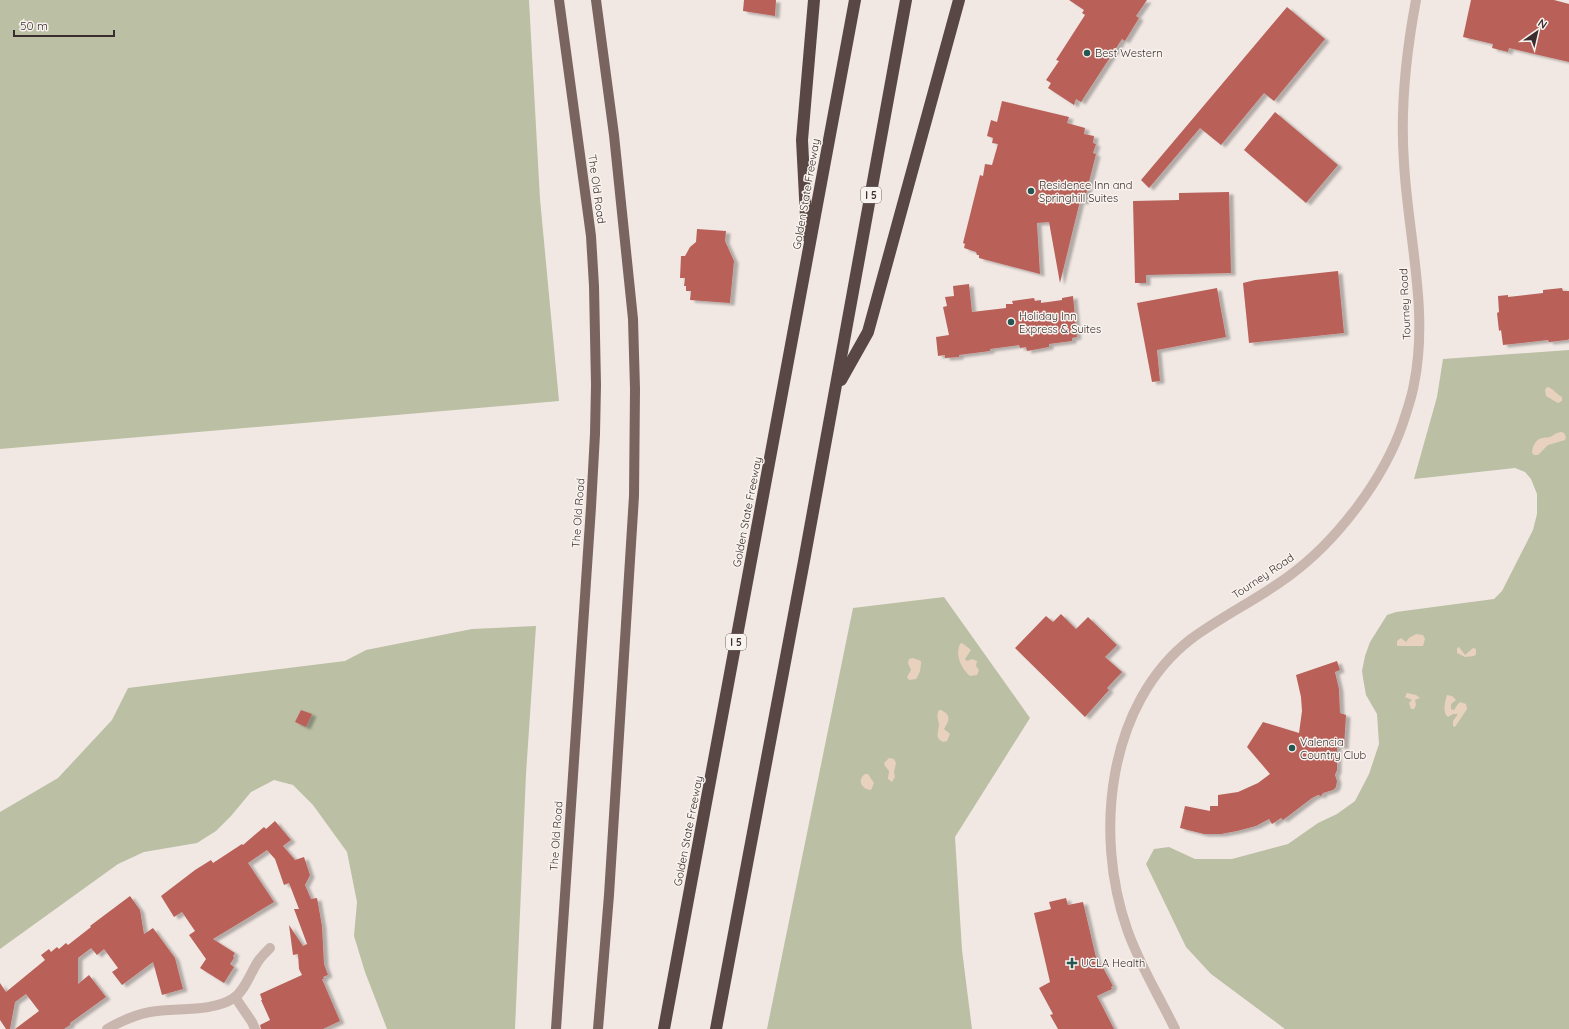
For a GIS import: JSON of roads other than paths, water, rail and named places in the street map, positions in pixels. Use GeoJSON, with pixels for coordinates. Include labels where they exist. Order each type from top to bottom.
{"type":"FeatureCollection","features":[{"type":"Feature","properties":{"kind":"highway","name":"I 5"},"geometry":{"type":"LineString","coordinates":[[808,255],[802,140],[814,0]]}},
{"type":"Feature","properties":{"kind":"highway","name":"Golden State Freeway"},"geometry":{"type":"LineString","coordinates":[[664,1029],[855,0]]}},
{"type":"Feature","properties":{"kind":"highway","name":"I 5"},"geometry":{"type":"LineString","coordinates":[[716,1029],[802,577],[906,0]]}},
{"type":"Feature","properties":{"kind":"highway","name":"I 5"},"geometry":{"type":"LineString","coordinates":[[835,390],[868,332],[959,0]]}},
{"type":"Feature","properties":{"kind":"main road","name":"The Old Road"},"geometry":{"type":"LineString","coordinates":[[556,1029],[591,500],[596,385],[594,286],[591,236],[558,0]]}},
{"type":"Feature","properties":{"kind":"main road","name":"The Old Road"},"geometry":{"type":"LineString","coordinates":[[596,0],[614,135],[633,319],[635,389],[634,496],[608,903],[598,1029]]}},
{"type":"Feature","properties":{"kind":"street","name":"Tourney Road"},"geometry":{"type":"LineString","coordinates":[[1175,1029],[1140,961],[1127,929],[1117,893],[1110,852],[1110,819],[1113,785],[1121,750],[1130,723],[1143,696],[1173,655],[1191,640],[1228,614],[1288,577],[1310,559],[1329,540],[1362,499],[1385,462],[1402,426],[1414,384],[1419,347],[1419,304],[1403,160],[1405,69],[1416,0]]}},
{"type":"Feature","properties":{"kind":"street"},"geometry":{"type":"LineString","coordinates":[[107,1029],[130,1017],[151,1012],[209,1006],[223,1003],[235,997],[260,959],[270,948]]}},
{"type":"Feature","properties":{"kind":"street"},"geometry":{"type":"LineString","coordinates":[[235,997],[255,1029]]}},
{"type":"Feature","properties":{"kind":"place","name":"Best Western"},"geometry":{"type":"Point","coordinates":[1087,53]}},
{"type":"Feature","properties":{"kind":"place","name":"Residence Inn and Springhill Suites"},"geometry":{"type":"Point","coordinates":[1031,191]}},
{"type":"Feature","properties":{"kind":"place","name":"Holiday Inn Express & Suites"},"geometry":{"type":"Point","coordinates":[1011,322]}},
{"type":"Feature","properties":{"kind":"place","name":"Valencia Country Club"},"geometry":{"type":"Point","coordinates":[1292,748]}},
{"type":"Feature","properties":{"kind":"place","name":"UCLA Health"},"geometry":{"type":"Point","coordinates":[1072,963]}}]}
